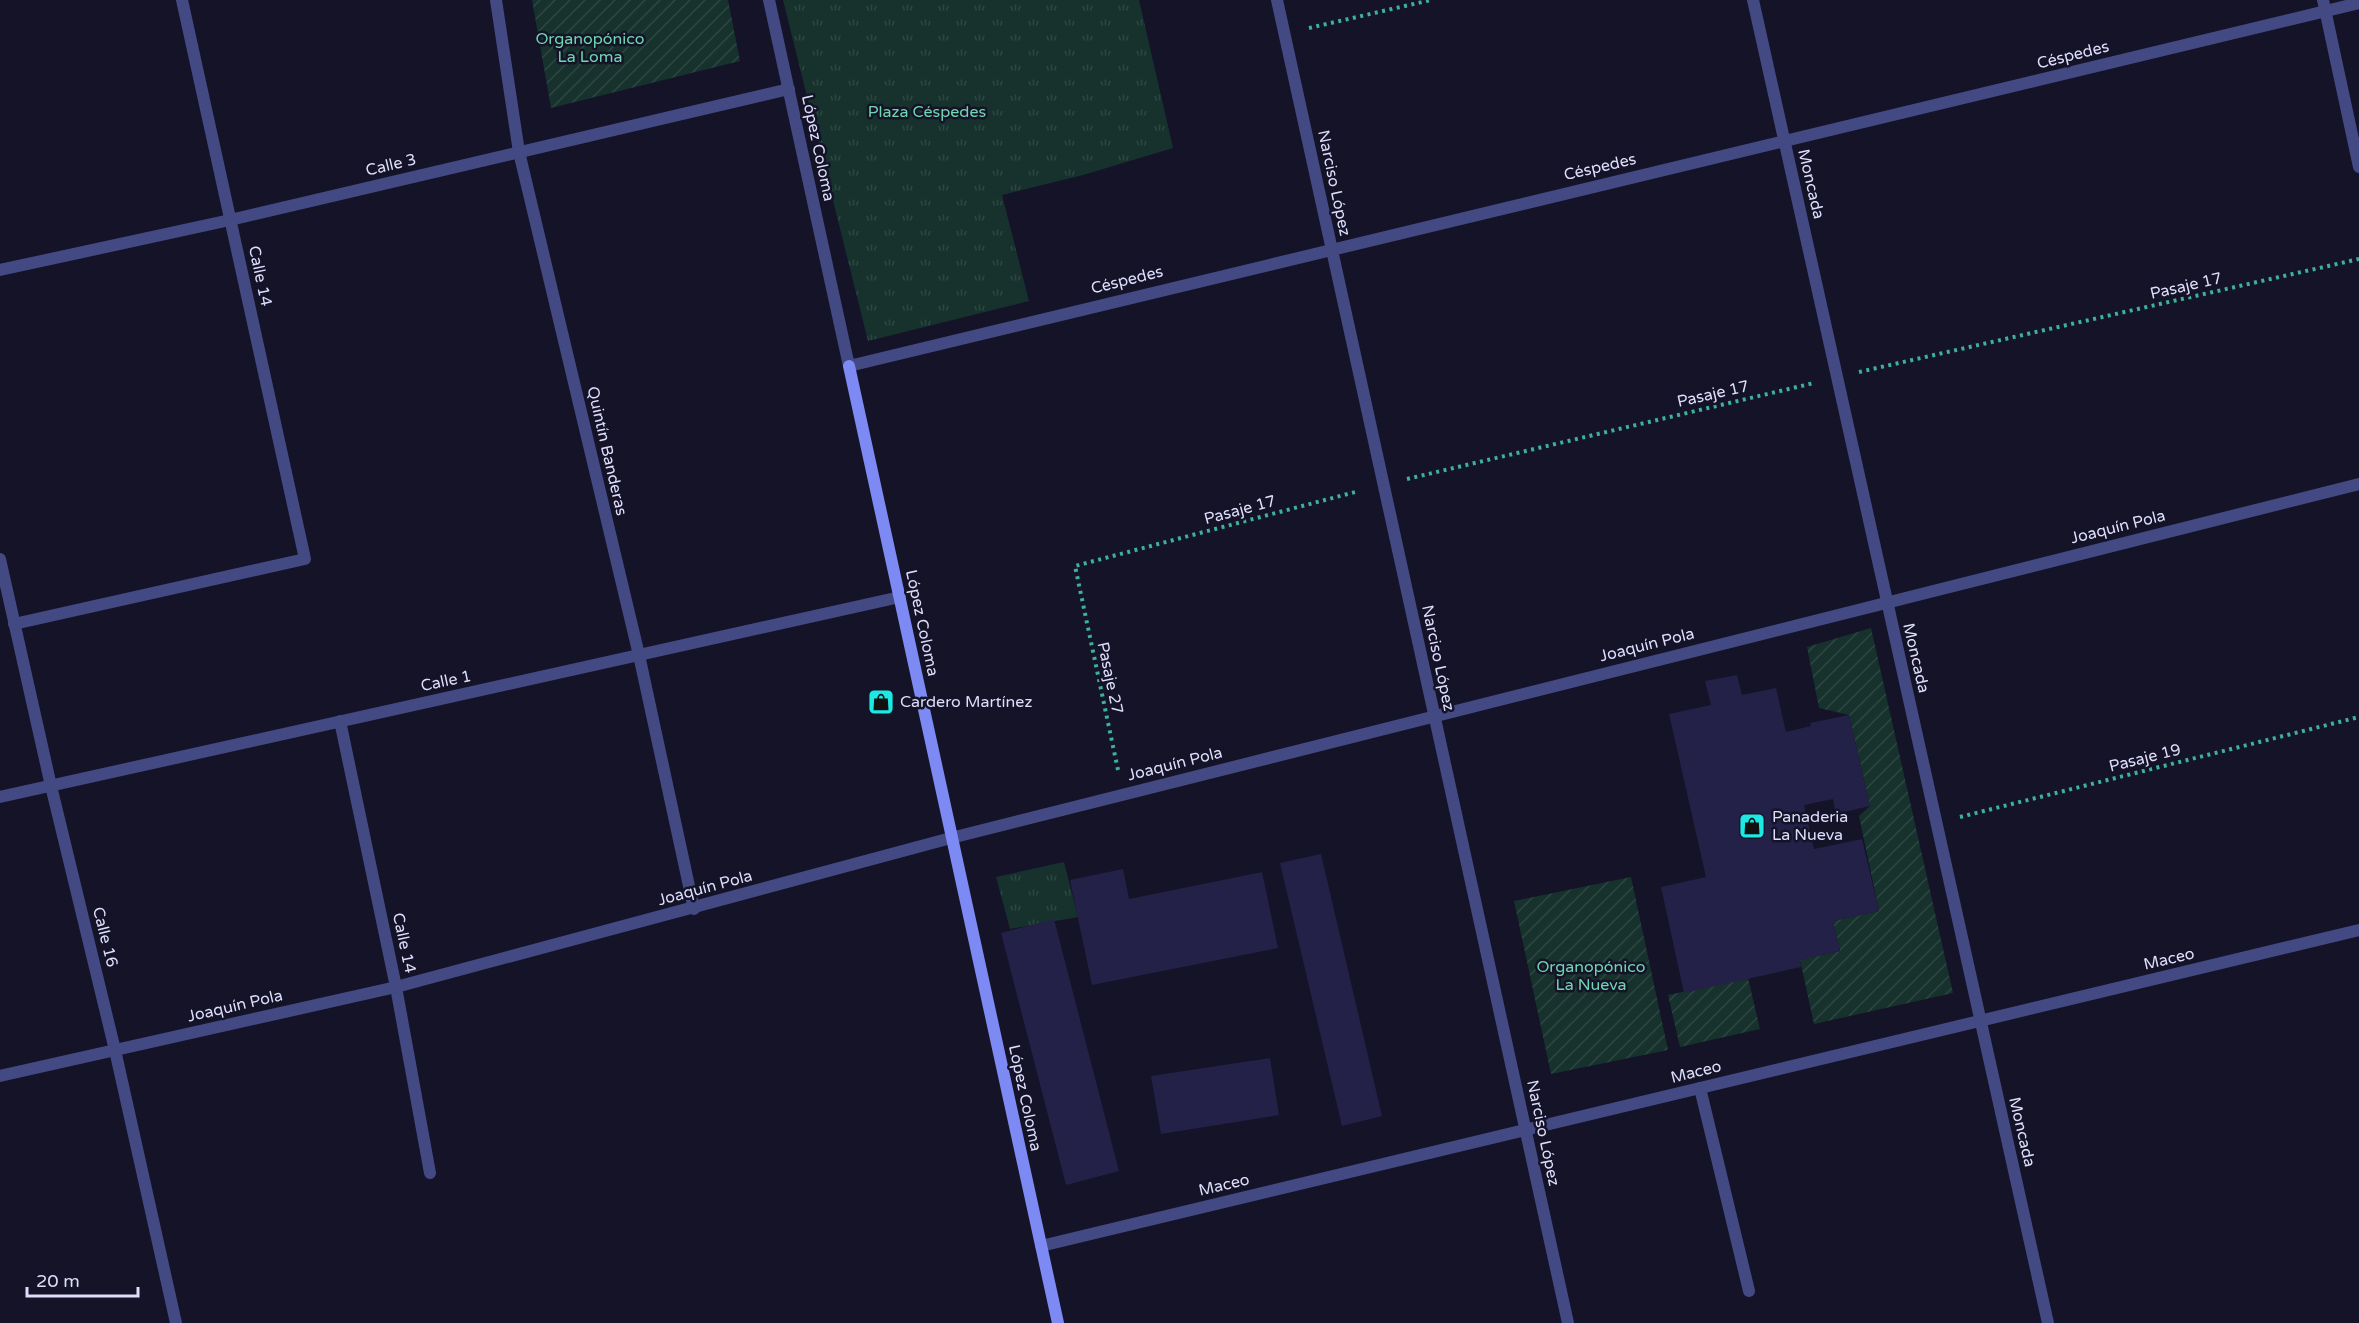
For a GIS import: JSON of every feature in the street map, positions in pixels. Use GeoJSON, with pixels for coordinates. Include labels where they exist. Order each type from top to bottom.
{"type":"FeatureCollection","features":[{"type":"Feature","properties":{"kind":"street","name":"Calle 14"},"geometry":{"type":"LineString","coordinates":[[15,624],[305,559],[182,0]]}},
{"type":"Feature","properties":{"kind":"street","name":"Quintín Banderas"},"geometry":{"type":"LineString","coordinates":[[496,0],[519,152],[639,655],[694,909]]}},
{"type":"Feature","properties":{"kind":"street","name":"López Coloma"},"geometry":{"type":"LineString","coordinates":[[769,0],[1058,1323]]}},
{"type":"Feature","properties":{"kind":"street","name":"Narciso López"},"geometry":{"type":"LineString","coordinates":[[1277,0],[1568,1323]]}},
{"type":"Feature","properties":{"kind":"street","name":"Moncada"},"geometry":{"type":"LineString","coordinates":[[1753,0],[2048,1323]]}},
{"type":"Feature","properties":{"kind":"street","name":"Céspedes"},"geometry":{"type":"LineString","coordinates":[[849,366],[1331,247],[1785,141],[2324,6],[2359,3]]}},
{"type":"Feature","properties":{"kind":"street"},"geometry":{"type":"LineString","coordinates":[[2324,6],[2359,167]]}},
{"type":"Feature","properties":{"kind":"street","name":"Calle 3"},"geometry":{"type":"LineString","coordinates":[[0,270],[230,220],[789,89]]}},
{"type":"Feature","properties":{"kind":"street","name":"Joaquín Pola"},"geometry":{"type":"LineString","coordinates":[[0,1076],[396,987],[694,909],[951,838],[2359,484]]}},
{"type":"Feature","properties":{"kind":"street","name":"Calle 16"},"geometry":{"type":"LineString","coordinates":[[0,559],[51,786],[115,1050],[176,1323]]}},
{"type":"Feature","properties":{"kind":"street","name":"Calle 1"},"geometry":{"type":"LineString","coordinates":[[0,797],[900,597]]}},
{"type":"Feature","properties":{"kind":"street","name":"Calle 14"},"geometry":{"type":"LineString","coordinates":[[340,721],[396,987],[430,1173]]}},
{"type":"Feature","properties":{"kind":"street","name":"Maceo"},"geometry":{"type":"LineString","coordinates":[[1041,1246],[2359,930]]}},
{"type":"Feature","properties":{"kind":"street"},"geometry":{"type":"LineString","coordinates":[[1700,1088],[1749,1291]]}},
{"type":"Feature","properties":{"kind":"path"},"geometry":{"type":"LineString","coordinates":[[1284,34],[1431,0]]}},
{"type":"Feature","properties":{"kind":"path","name":"Pasaje 17"},"geometry":{"type":"LineString","coordinates":[[1075,566],[1383,484],[1837,377],[2359,259]]}},
{"type":"Feature","properties":{"kind":"path","name":"Pasaje 27"},"geometry":{"type":"LineString","coordinates":[[1075,566],[1123,794]]}},
{"type":"Feature","properties":{"kind":"path","name":"Pasaje 19"},"geometry":{"type":"LineString","coordinates":[[1936,823],[2359,717]]}},
{"type":"Feature","properties":{"kind":"green space","name":"Organopónico La Loma"},"geometry":{"type":"Polygon","coordinates":[[[532,0],[728,0],[740,61],[551,108],[532,0]]]}},
{"type":"Feature","properties":{"kind":"green space","name":"Plaza Céspedes"},"geometry":{"type":"Polygon","coordinates":[[[783,0],[1139,0],[1173,148],[1083,175],[1002,195],[1029,301],[868,341],[783,0]]]}},
{"type":"Feature","properties":{"kind":"green space"},"geometry":{"type":"Polygon","coordinates":[[[1871,628],[1953,993],[1814,1024],[1800,960],[1840,951],[1833,921],[1879,911],[1859,816],[1870,806],[1849,715],[1819,708],[1807,647],[1871,628]]]}},
{"type":"Feature","properties":{"kind":"green space"},"geometry":{"type":"Polygon","coordinates":[[[1064,862],[1078,917],[1010,929],[996,877],[1064,862]]]}},
{"type":"Feature","properties":{"kind":"green space","name":"Organopónico La Nueva"},"geometry":{"type":"Polygon","coordinates":[[[1631,877],[1668,1050],[1551,1074],[1514,901],[1631,877]]]}},
{"type":"Feature","properties":{"kind":"green space"},"geometry":{"type":"Polygon","coordinates":[[[1748,978],[1760,1029],[1680,1047],[1668,995],[1748,978]]]}},
{"type":"Feature","properties":{"kind":"building","name":"Panaderia La Nueva"},"geometry":{"type":"Polygon","coordinates":[[[1737,675],[1742,695],[1776,688],[1786,732],[1811,726],[1810,723],[1849,715],[1870,806],[1836,814],[1833,799],[1804,805],[1814,849],[1862,839],[1879,911],[1833,921],[1840,951],[1800,960],[1801,967],[1684,993],[1661,887],[1706,877],[1669,714],[1711,705],[1705,681],[1737,675]]]}},
{"type":"Feature","properties":{"kind":"building"},"geometry":{"type":"Polygon","coordinates":[[[1321,854],[1382,1116],[1342,1126],[1280,863],[1321,854]]]}},
{"type":"Feature","properties":{"kind":"building"},"geometry":{"type":"Polygon","coordinates":[[[1123,869],[1129,899],[1262,872],[1278,948],[1092,985],[1070,880],[1123,869]]]}},
{"type":"Feature","properties":{"kind":"building"},"geometry":{"type":"Polygon","coordinates":[[[1054,919],[1119,1171],[1066,1185],[1001,933],[1054,919]]]}},
{"type":"Feature","properties":{"kind":"building"},"geometry":{"type":"Polygon","coordinates":[[[1270,1058],[1279,1115],[1161,1134],[1151,1076],[1270,1058]]]}},
{"type":"Feature","properties":{"kind":"place","name":"Cardero Martínez"},"geometry":{"type":"Point","coordinates":[881,702]}},
{"type":"Feature","properties":{"kind":"place","name":"Panaderia La Nueva"},"geometry":{"type":"Point","coordinates":[1752,826]}}]}
